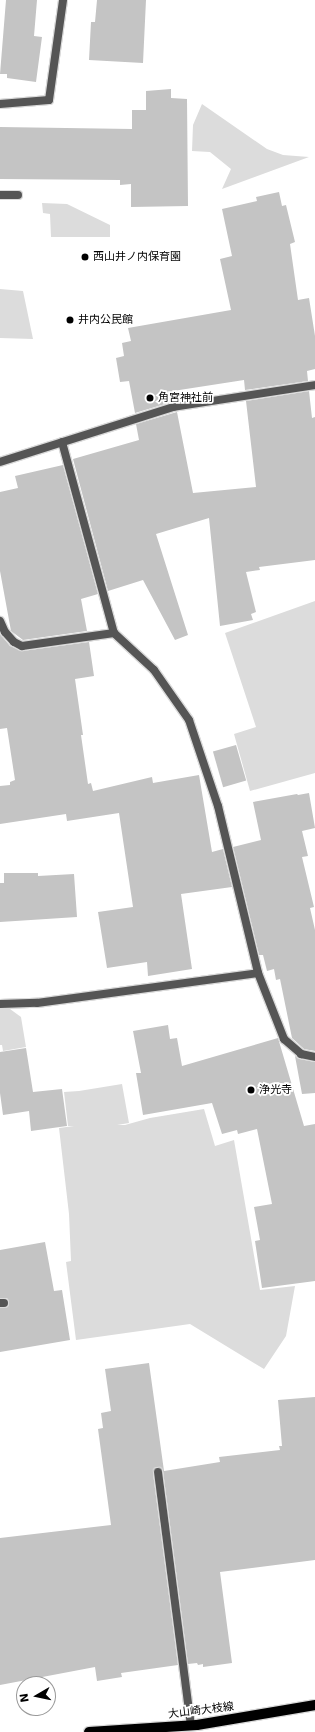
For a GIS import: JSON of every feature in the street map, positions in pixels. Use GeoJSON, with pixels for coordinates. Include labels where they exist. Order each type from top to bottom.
{"type":"FeatureCollection","features":[{"type":"Feature","properties":{"kind":"main road","name":"大山崎大枝線"},"geometry":{"type":"LineString","coordinates":[[89,1732],[191,1726],[315,1705]]}},
{"type":"Feature","properties":{"kind":"street"},"geometry":{"type":"LineString","coordinates":[[0,104],[49,100],[62,0]]}},
{"type":"Feature","properties":{"kind":"street"},"geometry":{"type":"LineString","coordinates":[[0,195],[18,195]]}},
{"type":"Feature","properties":{"kind":"street"},"geometry":{"type":"LineString","coordinates":[[0,462],[172,407],[315,385]]}},
{"type":"Feature","properties":{"kind":"street"},"geometry":{"type":"LineString","coordinates":[[62,442],[114,633],[154,670],[189,720],[218,806],[258,973],[284,1039],[301,1054],[315,1057]]}},
{"type":"Feature","properties":{"kind":"street"},"geometry":{"type":"LineString","coordinates":[[0,621],[5,632],[14,642],[22,646],[114,633]]}},
{"type":"Feature","properties":{"kind":"street"},"geometry":{"type":"LineString","coordinates":[[0,1004],[36,1003],[258,973]]}},
{"type":"Feature","properties":{"kind":"street"},"geometry":{"type":"LineString","coordinates":[[158,1472],[191,1726]]}},
{"type":"Feature","properties":{"kind":"shaded area"},"geometry":{"type":"Polygon","coordinates":[[[202,104],[267,149],[283,155],[309,157],[222,189],[231,169],[210,152],[192,151],[193,125],[202,104]]]}},
{"type":"Feature","properties":{"kind":"shaded area"},"geometry":{"type":"Polygon","coordinates":[[[42,203],[67,204],[110,225],[110,237],[51,237],[50,214],[43,213],[42,203]]]}},
{"type":"Feature","properties":{"kind":"shaded area"},"geometry":{"type":"Polygon","coordinates":[[[0,289],[23,291],[33,339],[0,338],[0,289]]]}},
{"type":"Feature","properties":{"kind":"shaded area"},"geometry":{"type":"Polygon","coordinates":[[[315,601],[315,773],[250,791],[234,734],[256,727],[225,633],[315,601]]]}},
{"type":"Feature","properties":{"kind":"shaded area"},"geometry":{"type":"Polygon","coordinates":[[[0,1008],[10,1009],[21,1017],[26,1047],[3,1051],[2,1045],[0,1045],[0,1008]]]}},
{"type":"Feature","properties":{"kind":"shaded area"},"geometry":{"type":"Polygon","coordinates":[[[122,1084],[129,1123],[117,1125],[125,1125],[150,1118],[204,1109],[215,1146],[234,1140],[260,1290],[295,1286],[286,1336],[264,1369],[190,1324],[76,1340],[66,1262],[71,1261],[69,1214],[59,1128],[74,1126],[68,1126],[64,1092],[122,1084]]]}},
{"type":"Feature","properties":{"kind":"building"},"geometry":{"type":"Polygon","coordinates":[[[6,0],[37,0],[34,36],[42,37],[36,82],[7,78],[7,74],[0,74],[6,0]]]}},
{"type":"Feature","properties":{"kind":"building"},"geometry":{"type":"Polygon","coordinates":[[[97,0],[146,0],[143,63],[89,60],[91,22],[95,22],[97,0]]]}},
{"type":"Feature","properties":{"kind":"building"},"geometry":{"type":"Polygon","coordinates":[[[171,89],[171,98],[187,99],[188,206],[131,207],[131,184],[120,185],[120,180],[0,179],[0,127],[132,129],[132,110],[146,110],[146,91],[171,89]]]}},
{"type":"Feature","properties":{"kind":"building"},"geometry":{"type":"Polygon","coordinates":[[[279,192],[282,206],[286,205],[295,242],[290,244],[298,300],[309,298],[315,336],[315,369],[307,371],[308,381],[245,390],[244,380],[173,391],[175,401],[135,413],[129,381],[120,382],[116,358],[124,356],[122,343],[131,341],[128,328],[231,310],[220,259],[232,256],[222,209],[257,201],[256,197],[279,192]]]}},
{"type":"Feature","properties":{"kind":"building"},"geometry":{"type":"Polygon","coordinates":[[[309,391],[312,418],[315,417],[315,560],[259,567],[260,570],[246,572],[256,612],[251,614],[253,620],[220,626],[209,518],[156,534],[188,635],[175,640],[143,580],[108,591],[73,459],[139,440],[136,424],[177,412],[193,493],[256,487],[246,401],[309,391]]]}},
{"type":"Feature","properties":{"kind":"building"},"geometry":{"type":"Polygon","coordinates":[[[63,465],[98,594],[81,599],[87,631],[23,640],[11,631],[0,571],[0,492],[18,488],[15,476],[63,465]]]}},
{"type":"Feature","properties":{"kind":"building"},"geometry":{"type":"Polygon","coordinates":[[[0,634],[10,646],[22,651],[89,642],[94,676],[75,679],[88,784],[91,783],[93,791],[152,777],[153,783],[199,775],[212,852],[223,849],[232,887],[181,894],[192,969],[148,976],[147,962],[107,968],[98,912],[133,907],[119,813],[67,821],[66,814],[0,824],[0,786],[10,785],[10,782],[15,780],[7,728],[0,729],[0,634]]]}},
{"type":"Feature","properties":{"kind":"building"},"geometry":{"type":"Polygon","coordinates":[[[236,745],[246,781],[223,787],[213,752],[236,745]]]}},
{"type":"Feature","properties":{"kind":"building"},"geometry":{"type":"Polygon","coordinates":[[[309,793],[315,828],[302,831],[308,856],[302,857],[314,907],[310,908],[315,930],[315,1051],[304,1049],[292,1038],[280,979],[276,980],[274,969],[267,971],[263,955],[259,955],[233,847],[261,840],[253,802],[309,793]]]}},
{"type":"Feature","properties":{"kind":"building"},"geometry":{"type":"Polygon","coordinates":[[[4,873],[38,873],[38,876],[74,874],[77,917],[0,922],[0,883],[4,883],[4,873]]]}},
{"type":"Feature","properties":{"kind":"building"},"geometry":{"type":"Polygon","coordinates":[[[168,1025],[170,1039],[177,1038],[182,1066],[278,1038],[304,1126],[315,1124],[315,1281],[262,1288],[255,1241],[260,1240],[254,1207],[272,1204],[257,1129],[238,1134],[237,1130],[222,1134],[212,1103],[143,1115],[136,1073],[141,1073],[133,1031],[168,1025]]]}},
{"type":"Feature","properties":{"kind":"building"},"geometry":{"type":"Polygon","coordinates":[[[26,1048],[33,1092],[62,1089],[67,1126],[31,1131],[29,1111],[3,1115],[0,1093],[0,1052],[26,1048]]]}},
{"type":"Feature","properties":{"kind":"building"},"geometry":{"type":"Polygon","coordinates":[[[295,1056],[300,1059],[315,1062],[315,1093],[302,1094],[295,1056]]]}},
{"type":"Feature","properties":{"kind":"building"},"geometry":{"type":"Polygon","coordinates":[[[45,1242],[54,1291],[62,1290],[70,1340],[0,1352],[0,1308],[6,1308],[9,1303],[7,1298],[0,1298],[0,1250],[45,1242]]]}},
{"type":"Feature","properties":{"kind":"building"},"geometry":{"type":"Polygon","coordinates":[[[149,1363],[164,1471],[220,1462],[219,1457],[280,1450],[279,1446],[282,1446],[278,1400],[315,1397],[315,1560],[220,1572],[232,1663],[203,1667],[203,1664],[188,1664],[163,1471],[160,1467],[157,1467],[153,1473],[178,1665],[121,1673],[122,1677],[97,1681],[95,1667],[48,1676],[16,1676],[16,1682],[0,1685],[0,1538],[111,1525],[98,1429],[103,1428],[101,1413],[111,1411],[105,1369],[149,1363]]]}},
{"type":"Feature","properties":{"kind":"place","name":"西山井ノ内保育園"},"geometry":{"type":"Point","coordinates":[85,257]}},
{"type":"Feature","properties":{"kind":"place","name":"井内公民館"},"geometry":{"type":"Point","coordinates":[70,320]}},
{"type":"Feature","properties":{"kind":"place","name":"角宮神社前"},"geometry":{"type":"Point","coordinates":[150,398]}},
{"type":"Feature","properties":{"kind":"place","name":"浄光寺"},"geometry":{"type":"Point","coordinates":[251,1090]}}]}
